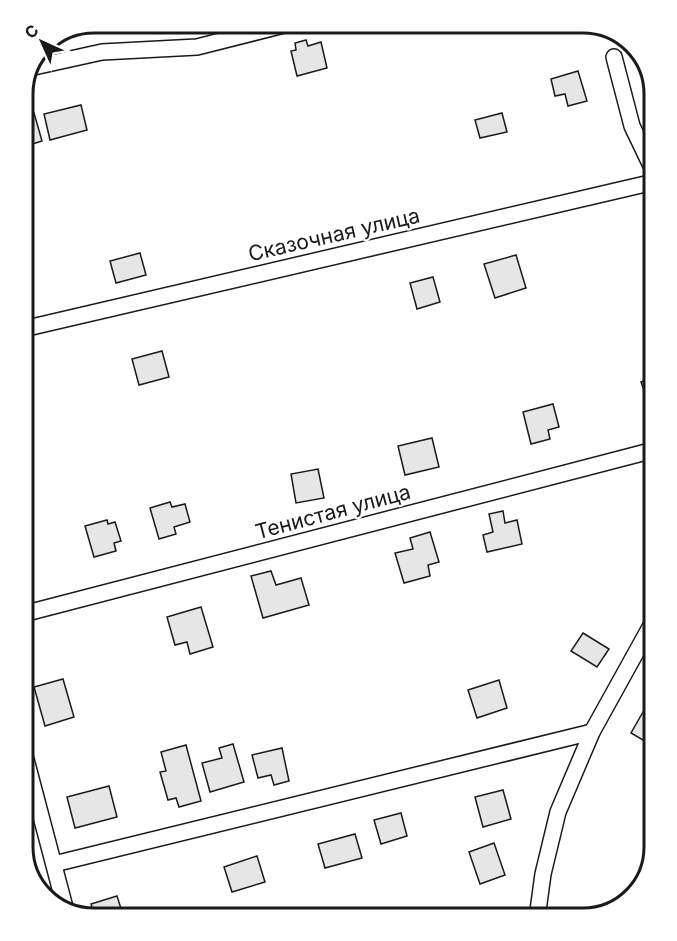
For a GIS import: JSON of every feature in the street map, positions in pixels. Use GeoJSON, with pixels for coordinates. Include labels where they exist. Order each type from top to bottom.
{"type":"FeatureCollection","features":[{"type":"Feature","properties":{"kind":"street"},"geometry":{"type":"LineString","coordinates":[[72,59],[102,52],[197,47],[250,33]]}},
{"type":"Feature","properties":{"kind":"street"},"geometry":{"type":"LineString","coordinates":[[614,57],[632,126],[644,151]]}},
{"type":"Feature","properties":{"kind":"street","name":"Сказочная улица"},"geometry":{"type":"LineString","coordinates":[[33,327],[644,184]]}},
{"type":"Feature","properties":{"kind":"street","name":"Тенистая улица"},"geometry":{"type":"LineString","coordinates":[[33,611],[644,453]]}},
{"type":"Feature","properties":{"kind":"street"},"geometry":{"type":"LineString","coordinates":[[538,908],[543,874],[558,812],[592,732],[644,638]]}},
{"type":"Feature","properties":{"kind":"street"},"geometry":{"type":"LineString","coordinates":[[54,864],[592,732]]}},
{"type":"Feature","properties":{"kind":"street"},"geometry":{"type":"LineString","coordinates":[[33,788],[63,899]]}},
{"type":"Feature","properties":{"kind":"building"},"geometry":{"type":"Polygon","coordinates":[[[306,40],[308,46],[321,42],[327,68],[297,76],[291,51],[296,50],[295,43],[306,40]]]}},
{"type":"Feature","properties":{"kind":"building"},"geometry":{"type":"Polygon","coordinates":[[[578,71],[587,101],[568,106],[565,94],[555,96],[551,79],[578,71]]]}},
{"type":"Feature","properties":{"kind":"building"},"geometry":{"type":"Polygon","coordinates":[[[81,105],[87,130],[50,140],[44,114],[81,105]]]}},
{"type":"Feature","properties":{"kind":"building"},"geometry":{"type":"Polygon","coordinates":[[[33,113],[42,141],[33,144],[33,113]]]}},
{"type":"Feature","properties":{"kind":"building"},"geometry":{"type":"Polygon","coordinates":[[[502,113],[507,132],[480,138],[475,120],[502,113]]]}},
{"type":"Feature","properties":{"kind":"building"},"geometry":{"type":"Polygon","coordinates":[[[140,253],[146,275],[116,283],[110,261],[140,253]]]}},
{"type":"Feature","properties":{"kind":"building"},"geometry":{"type":"Polygon","coordinates":[[[516,255],[526,288],[495,298],[484,264],[516,255]]]}},
{"type":"Feature","properties":{"kind":"building"},"geometry":{"type":"Polygon","coordinates":[[[433,277],[440,302],[417,309],[410,283],[433,277]]]}},
{"type":"Feature","properties":{"kind":"building"},"geometry":{"type":"Polygon","coordinates":[[[162,351],[169,377],[139,385],[132,359],[162,351]]]}},
{"type":"Feature","properties":{"kind":"building"},"geometry":{"type":"Polygon","coordinates":[[[553,404],[559,427],[548,430],[550,439],[531,444],[523,412],[553,404]]]}},
{"type":"Feature","properties":{"kind":"building"},"geometry":{"type":"Polygon","coordinates":[[[432,438],[439,467],[405,475],[398,446],[432,438]]]}},
{"type":"Feature","properties":{"kind":"building"},"geometry":{"type":"Polygon","coordinates":[[[318,469],[324,498],[296,503],[291,474],[318,469]]]}},
{"type":"Feature","properties":{"kind":"building"},"geometry":{"type":"Polygon","coordinates":[[[170,502],[172,507],[185,504],[190,522],[174,527],[176,534],[159,539],[150,508],[170,502]]]}},
{"type":"Feature","properties":{"kind":"building"},"geometry":{"type":"Polygon","coordinates":[[[503,511],[505,523],[517,520],[522,544],[487,552],[483,535],[493,532],[489,514],[503,511]]]}},
{"type":"Feature","properties":{"kind":"building"},"geometry":{"type":"Polygon","coordinates":[[[107,520],[108,524],[115,522],[121,541],[114,543],[116,551],[94,557],[85,526],[107,520]]]}},
{"type":"Feature","properties":{"kind":"building"},"geometry":{"type":"Polygon","coordinates":[[[430,532],[439,562],[428,565],[430,576],[404,583],[395,553],[413,549],[410,538],[430,532]]]}},
{"type":"Feature","properties":{"kind":"building"},"geometry":{"type":"Polygon","coordinates":[[[271,571],[276,585],[301,578],[309,605],[263,618],[251,576],[271,571]]]}},
{"type":"Feature","properties":{"kind":"building"},"geometry":{"type":"Polygon","coordinates":[[[201,607],[213,647],[190,654],[187,642],[175,645],[167,617],[201,607]]]}},
{"type":"Feature","properties":{"kind":"building"},"geometry":{"type":"Polygon","coordinates":[[[583,633],[609,649],[597,667],[571,651],[583,633]]]}},
{"type":"Feature","properties":{"kind":"building"},"geometry":{"type":"Polygon","coordinates":[[[63,679],[74,717],[45,726],[34,687],[63,679]]]}},
{"type":"Feature","properties":{"kind":"building"},"geometry":{"type":"Polygon","coordinates":[[[499,680],[507,708],[477,718],[468,690],[499,680]]]}},
{"type":"Feature","properties":{"kind":"building"},"geometry":{"type":"Polygon","coordinates":[[[644,710],[644,741],[631,733],[644,710]]]}},
{"type":"Feature","properties":{"kind":"building"},"geometry":{"type":"Polygon","coordinates":[[[233,744],[244,782],[210,792],[202,763],[222,758],[219,748],[233,744]]]}},
{"type":"Feature","properties":{"kind":"building"},"geometry":{"type":"Polygon","coordinates":[[[186,745],[201,801],[179,807],[176,798],[168,800],[160,772],[166,771],[161,752],[186,745]]]}},
{"type":"Feature","properties":{"kind":"building"},"geometry":{"type":"Polygon","coordinates":[[[282,748],[289,781],[274,785],[271,775],[258,778],[252,755],[282,748]]]}},
{"type":"Feature","properties":{"kind":"building"},"geometry":{"type":"Polygon","coordinates":[[[109,786],[117,817],[75,828],[67,797],[109,786]]]}},
{"type":"Feature","properties":{"kind":"building"},"geometry":{"type":"Polygon","coordinates":[[[503,790],[511,819],[483,827],[475,797],[503,790]]]}},
{"type":"Feature","properties":{"kind":"building"},"geometry":{"type":"Polygon","coordinates":[[[401,813],[407,836],[381,844],[374,820],[401,813]]]}},
{"type":"Feature","properties":{"kind":"building"},"geometry":{"type":"Polygon","coordinates":[[[355,834],[362,858],[325,868],[318,844],[355,834]]]}},
{"type":"Feature","properties":{"kind":"building"},"geometry":{"type":"Polygon","coordinates":[[[494,843],[505,875],[480,884],[469,852],[494,843]]]}},
{"type":"Feature","properties":{"kind":"building"},"geometry":{"type":"Polygon","coordinates":[[[257,856],[265,882],[232,892],[224,867],[257,856]]]}},
{"type":"Feature","properties":{"kind":"building"},"geometry":{"type":"Polygon","coordinates":[[[117,896],[121,908],[92,908],[91,904],[117,896]]]}}]}
